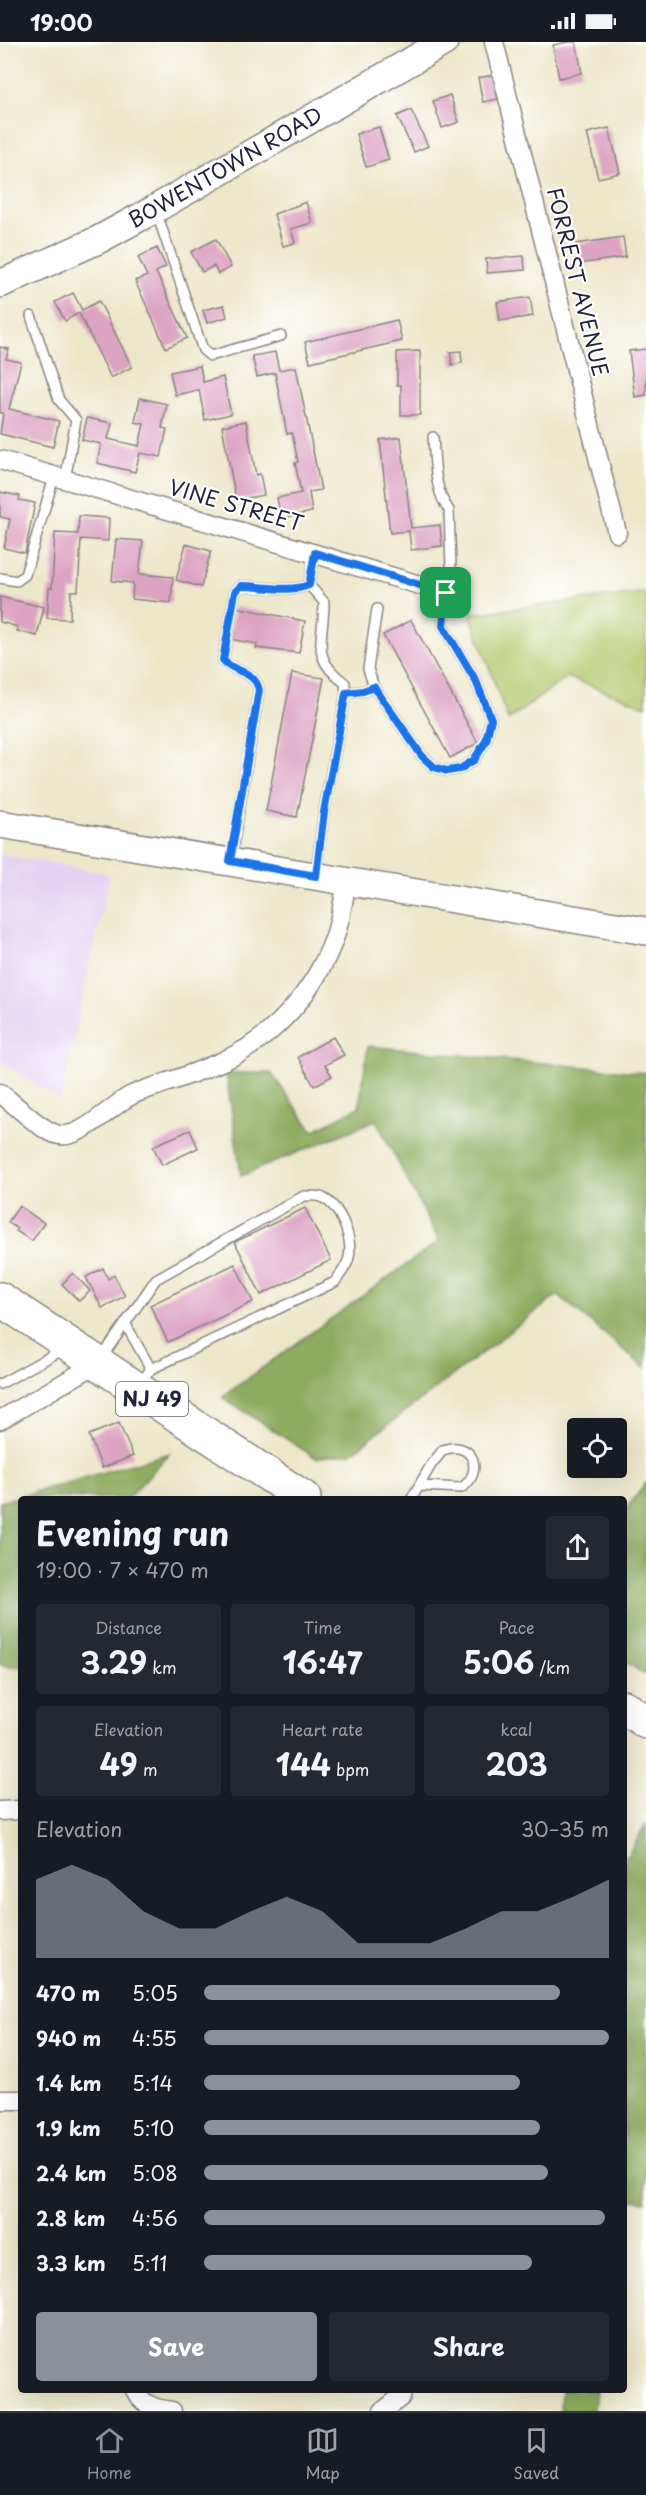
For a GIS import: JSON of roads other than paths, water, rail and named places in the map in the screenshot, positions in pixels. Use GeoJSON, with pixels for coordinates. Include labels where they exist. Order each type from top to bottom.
{"type":"FeatureCollection","features":[{"type":"Feature","properties":{"kind":"highway","name":"NJ 49"},"geometry":{"type":"LineString","coordinates":[[0,1299],[84,1354],[144,1379],[301,1496]]}},
{"type":"Feature","properties":{"kind":"highway"},"geometry":{"type":"LineString","coordinates":[[627,1709],[646,1722]]}},
{"type":"Feature","properties":{"kind":"main road","name":"BOWENTOWN ROAD"},"geometry":{"type":"LineString","coordinates":[[0,284],[98,240],[155,209],[444,42]]}},
{"type":"Feature","properties":{"kind":"main road"},"geometry":{"type":"LineString","coordinates":[[0,824],[646,931]]}},
{"type":"Feature","properties":{"kind":"street","name":"FORREST AVENUE"},"geometry":{"type":"LineString","coordinates":[[494,42],[617,533]]}},
{"type":"Feature","properties":{"kind":"street","name":"VINE STREET"},"geometry":{"type":"LineString","coordinates":[[0,460],[453,595]]}},
{"type":"Feature","properties":{"kind":"street"},"geometry":{"type":"LineString","coordinates":[[0,1093],[49,1130],[58,1135],[69,1135],[79,1131],[129,1097],[224,1060],[244,1049],[280,1023],[311,983],[326,959],[335,937],[347,881]]}},
{"type":"Feature","properties":{"kind":"street"},"geometry":{"type":"LineString","coordinates":[[0,1420],[84,1354]]}},
{"type":"Feature","properties":{"kind":"street"},"geometry":{"type":"LineString","coordinates":[[0,1811],[18,1810]]}},
{"type":"Feature","properties":{"kind":"street"},"geometry":{"type":"LineString","coordinates":[[0,2100],[18,2100]]}},
{"type":"Feature","properties":{"kind":"street"},"geometry":{"type":"LineString","coordinates":[[136,2393],[139,2399],[151,2406],[172,2411]]}},
{"type":"Feature","properties":{"kind":"street"},"geometry":{"type":"LineString","coordinates":[[384,2411],[401,2397],[402,2393]]}},
{"type":"Feature","properties":{"kind":"lane"},"geometry":{"type":"LineString","coordinates":[[155,209],[203,350],[210,356],[281,336]]}},
{"type":"Feature","properties":{"kind":"lane"},"geometry":{"type":"LineString","coordinates":[[0,578],[17,580],[25,575],[59,478],[76,420],[59,400],[31,316]]}},
{"type":"Feature","properties":{"kind":"lane"},"geometry":{"type":"LineString","coordinates":[[377,609],[368,669],[374,687],[422,756],[434,767],[447,771],[460,769],[474,760],[486,741],[491,719],[476,681],[443,626],[453,595],[449,510],[442,501],[439,489],[433,437]]}},
{"type":"Feature","properties":{"kind":"lane"},"geometry":{"type":"LineString","coordinates":[[309,585],[315,553]]}},
{"type":"Feature","properties":{"kind":"lane"},"geometry":{"type":"LineString","coordinates":[[309,585],[324,602],[320,649],[325,664],[345,683],[346,693],[324,812],[316,876]]}},
{"type":"Feature","properties":{"kind":"lane"},"geometry":{"type":"LineString","coordinates":[[230,861],[259,690],[257,683],[247,672],[229,667],[223,660],[235,592],[241,586],[297,590],[309,585]]}},
{"type":"Feature","properties":{"kind":"lane"},"geometry":{"type":"LineString","coordinates":[[346,693],[374,687]]}},
{"type":"Feature","properties":{"kind":"lane"},"geometry":{"type":"LineString","coordinates":[[0,1384],[84,1354],[126,1325],[156,1279],[304,1196],[321,1197],[335,1207],[343,1219],[350,1255],[335,1282],[144,1379],[126,1325]]}},
{"type":"Feature","properties":{"kind":"lane"},"geometry":{"type":"LineString","coordinates":[[414,1496],[443,1450],[461,1447],[467,1450],[473,1458],[474,1470],[467,1485],[461,1488],[421,1486]]}}]}
